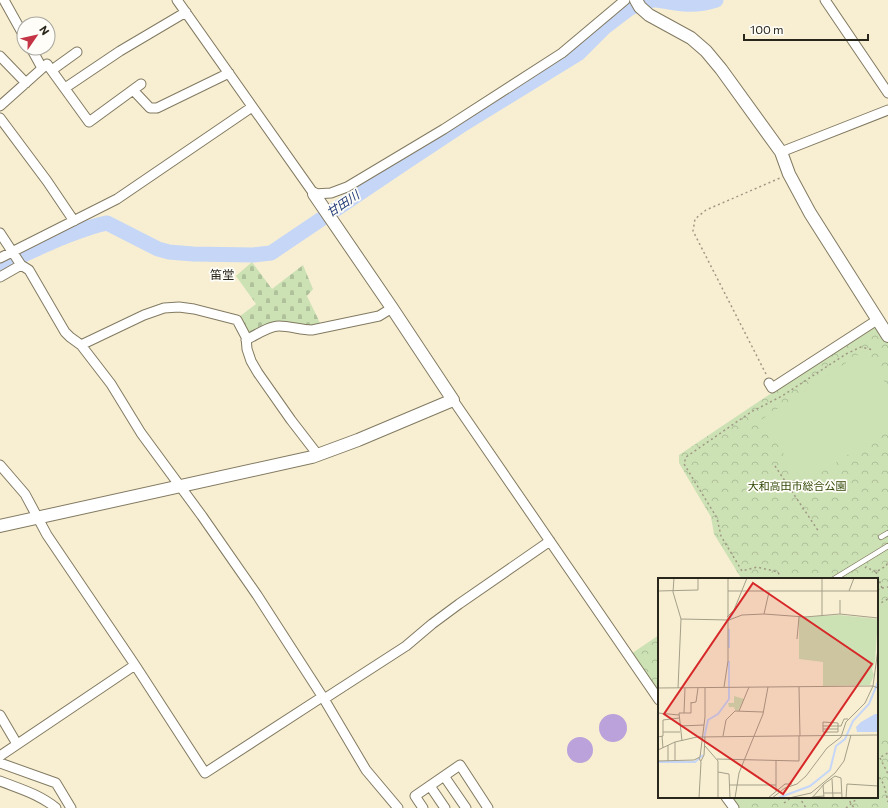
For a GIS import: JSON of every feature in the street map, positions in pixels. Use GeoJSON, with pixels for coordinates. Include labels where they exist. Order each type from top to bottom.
{"type":"FeatureCollection","features":[{"type":"Feature","properties":{"kind":"street"},"geometry":{"type":"LineString","coordinates":[[4,0],[16,22]]}},
{"type":"Feature","properties":{"kind":"street"},"geometry":{"type":"LineString","coordinates":[[177,0],[324,208],[453,400],[658,699]]}},
{"type":"Feature","properties":{"kind":"street"},"geometry":{"type":"LineString","coordinates":[[314,194],[331,192],[347,187],[444,129],[562,53],[625,0]]}},
{"type":"Feature","properties":{"kind":"street"},"geometry":{"type":"LineString","coordinates":[[825,0],[888,93]]}},
{"type":"Feature","properties":{"kind":"street"},"geometry":{"type":"LineString","coordinates":[[638,4],[649,15],[690,38],[706,51],[781,152],[789,174],[810,213],[888,336]]}},
{"type":"Feature","properties":{"kind":"street"},"geometry":{"type":"LineString","coordinates":[[65,88],[120,51],[186,12]]}},
{"type":"Feature","properties":{"kind":"street"},"geometry":{"type":"LineString","coordinates":[[52,70],[77,52]]}},
{"type":"Feature","properties":{"kind":"street"},"geometry":{"type":"LineString","coordinates":[[35,56],[42,68]]}},
{"type":"Feature","properties":{"kind":"street"},"geometry":{"type":"LineString","coordinates":[[2,61],[26,83]]}},
{"type":"Feature","properties":{"kind":"street"},"geometry":{"type":"LineString","coordinates":[[0,106],[47,64],[89,122],[141,84]]}},
{"type":"Feature","properties":{"kind":"street"},"geometry":{"type":"LineString","coordinates":[[133,90],[150,108],[157,108],[228,73]]}},
{"type":"Feature","properties":{"kind":"street"},"geometry":{"type":"LineString","coordinates":[[0,258],[13,253],[127,193],[252,107]]}},
{"type":"Feature","properties":{"kind":"street"},"geometry":{"type":"LineString","coordinates":[[781,152],[888,110]]}},
{"type":"Feature","properties":{"kind":"street"},"geometry":{"type":"LineString","coordinates":[[0,118],[47,181],[74,221]]}},
{"type":"Feature","properties":{"kind":"street"},"geometry":{"type":"LineString","coordinates":[[0,233],[20,263],[30,270],[70,337],[81,344],[111,384],[141,433],[239,568],[323,698],[366,770],[398,808]]}},
{"type":"Feature","properties":{"kind":"street"},"geometry":{"type":"LineString","coordinates":[[0,278],[20,263]]}},
{"type":"Feature","properties":{"kind":"street"},"geometry":{"type":"LineString","coordinates":[[81,344],[144,315],[164,308],[179,307],[194,309],[237,320],[246,340],[251,361],[258,373],[318,455]]}},
{"type":"Feature","properties":{"kind":"street"},"geometry":{"type":"LineString","coordinates":[[246,340],[273,327],[278,326],[312,330],[379,316],[392,308]]}},
{"type":"Feature","properties":{"kind":"street"},"geometry":{"type":"LineString","coordinates":[[769,382],[772,388],[877,320]]}},
{"type":"Feature","properties":{"kind":"street"},"geometry":{"type":"LineString","coordinates":[[0,526],[318,455],[358,440],[453,400]]}},
{"type":"Feature","properties":{"kind":"street"},"geometry":{"type":"LineString","coordinates":[[0,465],[25,494],[37,518],[53,544],[135,665],[205,773],[406,646],[453,608],[550,541]]}},
{"type":"Feature","properties":{"kind":"street"},"geometry":{"type":"LineString","coordinates":[[0,756],[135,665]]}},
{"type":"Feature","properties":{"kind":"street"},"geometry":{"type":"LineString","coordinates":[[0,714],[17,744]]}},
{"type":"Feature","properties":{"kind":"street"},"geometry":{"type":"LineString","coordinates":[[0,763],[56,783],[71,808]]}},
{"type":"Feature","properties":{"kind":"street"},"geometry":{"type":"LineString","coordinates":[[423,808],[415,796],[460,765],[486,807]]}},
{"type":"Feature","properties":{"kind":"street"},"geometry":{"type":"LineString","coordinates":[[444,776],[466,808]]}},
{"type":"Feature","properties":{"kind":"street"},"geometry":{"type":"LineString","coordinates":[[0,781],[35,794],[56,808]]}},
{"type":"Feature","properties":{"kind":"street"},"geometry":{"type":"LineString","coordinates":[[430,786],[445,808]]}},
{"type":"Feature","properties":{"kind":"street"},"geometry":{"type":"LineString","coordinates":[[727,798],[734,808]]}},
{"type":"Feature","properties":{"kind":"lane"},"geometry":{"type":"LineString","coordinates":[[881,537],[888,534]]}},
{"type":"Feature","properties":{"kind":"lane"},"geometry":{"type":"LineString","coordinates":[[836,578],[888,546]]}},
{"type":"Feature","properties":{"kind":"path"},"geometry":{"type":"LineString","coordinates":[[769,382],[693,231],[695,219],[706,210],[789,174]]}},
{"type":"Feature","properties":{"kind":"path"},"geometry":{"type":"LineString","coordinates":[[781,578],[778,572],[757,567],[742,571],[721,536],[717,518],[684,464],[686,457],[751,412],[782,396],[846,354],[861,347],[873,350]]}},
{"type":"Feature","properties":{"kind":"path"},"geometry":{"type":"LineString","coordinates":[[775,466],[819,532]]}},
{"type":"Feature","properties":{"kind":"path"},"geometry":{"type":"LineString","coordinates":[[876,572],[886,566],[888,562]]}},
{"type":"Feature","properties":{"kind":"path"},"geometry":{"type":"LineString","coordinates":[[860,571],[866,568],[876,572],[882,588]]}},
{"type":"Feature","properties":{"kind":"path"},"geometry":{"type":"LineString","coordinates":[[878,590],[888,587]]}},
{"type":"Feature","properties":{"kind":"path"},"geometry":{"type":"LineString","coordinates":[[878,604],[888,599]]}},
{"type":"Feature","properties":{"kind":"path"},"geometry":{"type":"LineString","coordinates":[[888,754],[880,758],[888,774]]}},
{"type":"Feature","properties":{"kind":"path"},"geometry":{"type":"LineString","coordinates":[[878,776],[884,785],[888,802]]}},
{"type":"Feature","properties":{"kind":"path"},"geometry":{"type":"LineString","coordinates":[[784,803],[791,798]]}},
{"type":"Feature","properties":{"kind":"path"},"geometry":{"type":"LineString","coordinates":[[800,798],[806,808]]}},
{"type":"Feature","properties":{"kind":"path"},"geometry":{"type":"LineString","coordinates":[[848,798],[854,808]]}},
{"type":"Feature","properties":{"kind":"path"},"geometry":{"type":"LineString","coordinates":[[846,808],[858,798]]}},
{"type":"Feature","properties":{"kind":"green space"},"geometry":{"type":"Polygon","coordinates":[[[252,262],[272,289],[303,265],[313,289],[307,296],[321,325],[249,334],[239,317],[256,304],[236,276],[252,262]]]}},
{"type":"Feature","properties":{"kind":"green space","name":"大和高田市総合公園"},"geometry":{"type":"Polygon","coordinates":[[[876,323],[888,342],[888,808],[738,808],[731,798],[878,798],[878,578],[741,578],[714,534],[711,517],[679,463],[679,455],[876,323]]]}},
{"type":"Feature","properties":{"kind":"green space"},"geometry":{"type":"Polygon","coordinates":[[[864,351],[888,387],[888,428],[804,484],[761,420],[864,351]]]}},
{"type":"Feature","properties":{"kind":"green space"},"geometry":{"type":"Polygon","coordinates":[[[888,610],[888,729],[878,734],[878,616],[888,610]]]}},
{"type":"Feature","properties":{"kind":"green space"},"geometry":{"type":"Polygon","coordinates":[[[658,636],[658,693],[631,654],[658,636]]]}},
{"type":"Feature","properties":{"kind":"building"},"geometry":{"type":"Polygon","coordinates":[[[613,714],[623,718],[627,728],[623,738],[613,742],[603,738],[599,728],[603,718],[613,714]]]}},
{"type":"Feature","properties":{"kind":"building"},"geometry":{"type":"Polygon","coordinates":[[[580,737],[590,740],[593,750],[590,760],[580,763],[570,760],[567,750],[570,740],[580,737]]]}},
{"type":"Feature","properties":{"kind":"waterway","name":"甘田川"},"geometry":{"type":"LineString","coordinates":[[0,267],[59,239],[107,223],[158,249],[169,252],[253,255],[271,253],[465,123],[579,53],[605,27],[630,8],[644,2],[654,0]]}},
{"type":"Feature","properties":{"kind":"waterway","name":"甘田川"},"geometry":{"type":"LineString","coordinates":[[657,0],[680,4],[701,4],[716,0]]}},
{"type":"Feature","properties":{"kind":"district","name":"笛堂"},"geometry":{"type":"Point","coordinates":[222,275]}}]}
